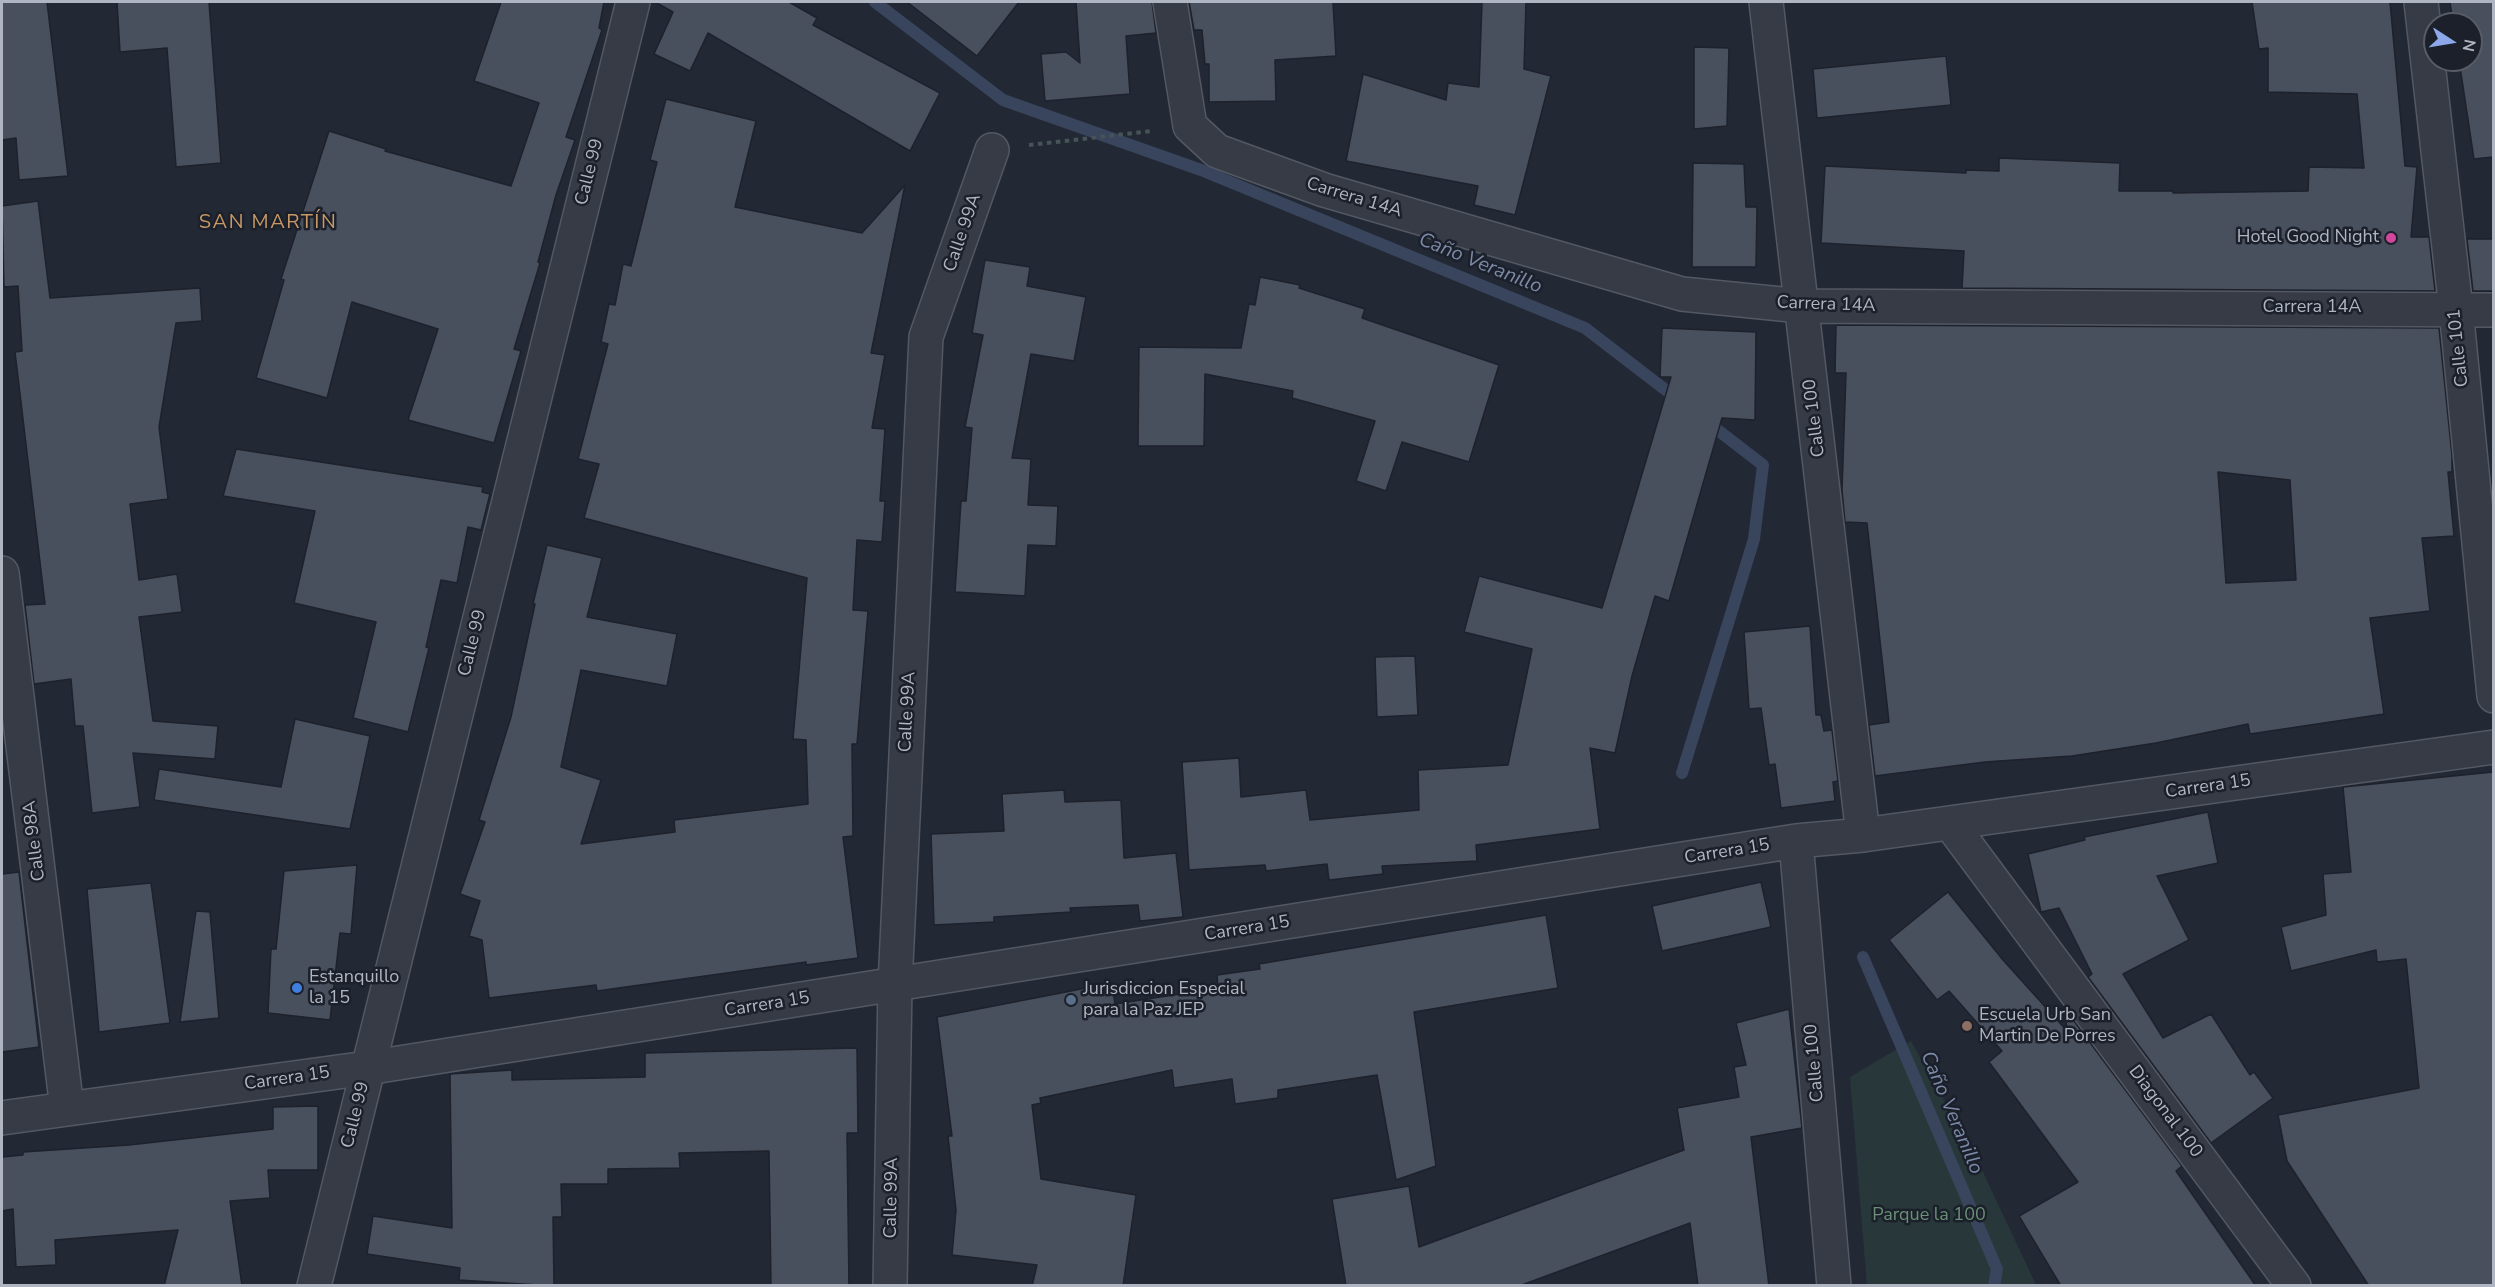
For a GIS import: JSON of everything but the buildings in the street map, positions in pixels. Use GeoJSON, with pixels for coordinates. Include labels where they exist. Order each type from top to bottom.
{"type":"FeatureCollection","features":[{"type":"Feature","properties":{"kind":"street","name":"Calle 99"},"geometry":{"type":"LineString","coordinates":[[314,1286],[633,2]]}},
{"type":"Feature","properties":{"kind":"street","name":"Carrera 14A"},"geometry":{"type":"LineString","coordinates":[[1170,2],[1190,126],[1218,151],[1324,190],[1682,294],[1802,306],[2493,310]]}},
{"type":"Feature","properties":{"kind":"street","name":"Calle 100"},"geometry":{"type":"LineString","coordinates":[[1766,2],[1863,835]]}},
{"type":"Feature","properties":{"kind":"street","name":"Calle 101"},"geometry":{"type":"LineString","coordinates":[[2421,2],[2456,309],[2493,696]]}},
{"type":"Feature","properties":{"kind":"street","name":"Calle 99A"},"geometry":{"type":"LineString","coordinates":[[890,1286],[895,985],[926,337],[992,150]]}},
{"type":"Feature","properties":{"kind":"street","name":"Calle 98A"},"geometry":{"type":"LineString","coordinates":[[2,573],[5,628],[67,1109]]}},
{"type":"Feature","properties":{"kind":"street","name":"Carrera 15"},"geometry":{"type":"LineString","coordinates":[[2,1118],[367,1068],[1796,841],[1863,835],[2493,747]]}},
{"type":"Feature","properties":{"kind":"street","name":"Diagonal 100"},"geometry":{"type":"LineString","coordinates":[[1950,823],[2294,1286]]}},
{"type":"Feature","properties":{"kind":"street","name":"Calle 100"},"geometry":{"type":"LineString","coordinates":[[1796,841],[1834,1286]]}},
{"type":"Feature","properties":{"kind":"path"},"geometry":{"type":"LineString","coordinates":[[1057,142],[1153,131]]}},
{"type":"Feature","properties":{"kind":"green space","name":"Parque la 100"},"geometry":{"type":"Polygon","coordinates":[[[1911,1041],[1981,1168],[2036,1285],[1867,1285],[1850,1077],[1911,1041]]]}},
{"type":"Feature","properties":{"kind":"waterway","name":"Caño Veranillo"},"geometry":{"type":"LineString","coordinates":[[875,2],[1003,100],[1201,170],[1585,328],[1680,401]]}},
{"type":"Feature","properties":{"kind":"waterway","name":"Caño Veranillo"},"geometry":{"type":"LineString","coordinates":[[1682,773],[1754,539],[1763,465],[1706,421]]}},
{"type":"Feature","properties":{"kind":"waterway","name":"Caño Veranillo"},"geometry":{"type":"LineString","coordinates":[[1863,957],[1997,1269],[1994,1286]]}},
{"type":"Feature","properties":{"kind":"place","name":"Hotel Good Night"},"geometry":{"type":"Point","coordinates":[2391,238]}},
{"type":"Feature","properties":{"kind":"place","name":"Estanquillo la 15"},"geometry":{"type":"Point","coordinates":[297,988]}},
{"type":"Feature","properties":{"kind":"place","name":"Jurisdiccion Especial para la Paz JEP"},"geometry":{"type":"Point","coordinates":[1071,1000]}},
{"type":"Feature","properties":{"kind":"place","name":"Escuela Urb San Martin De Porres"},"geometry":{"type":"Point","coordinates":[1967,1026]}},
{"type":"Feature","properties":{"kind":"district","name":"SAN MARTÍN"},"geometry":{"type":"Point","coordinates":[268,223]}}]}
